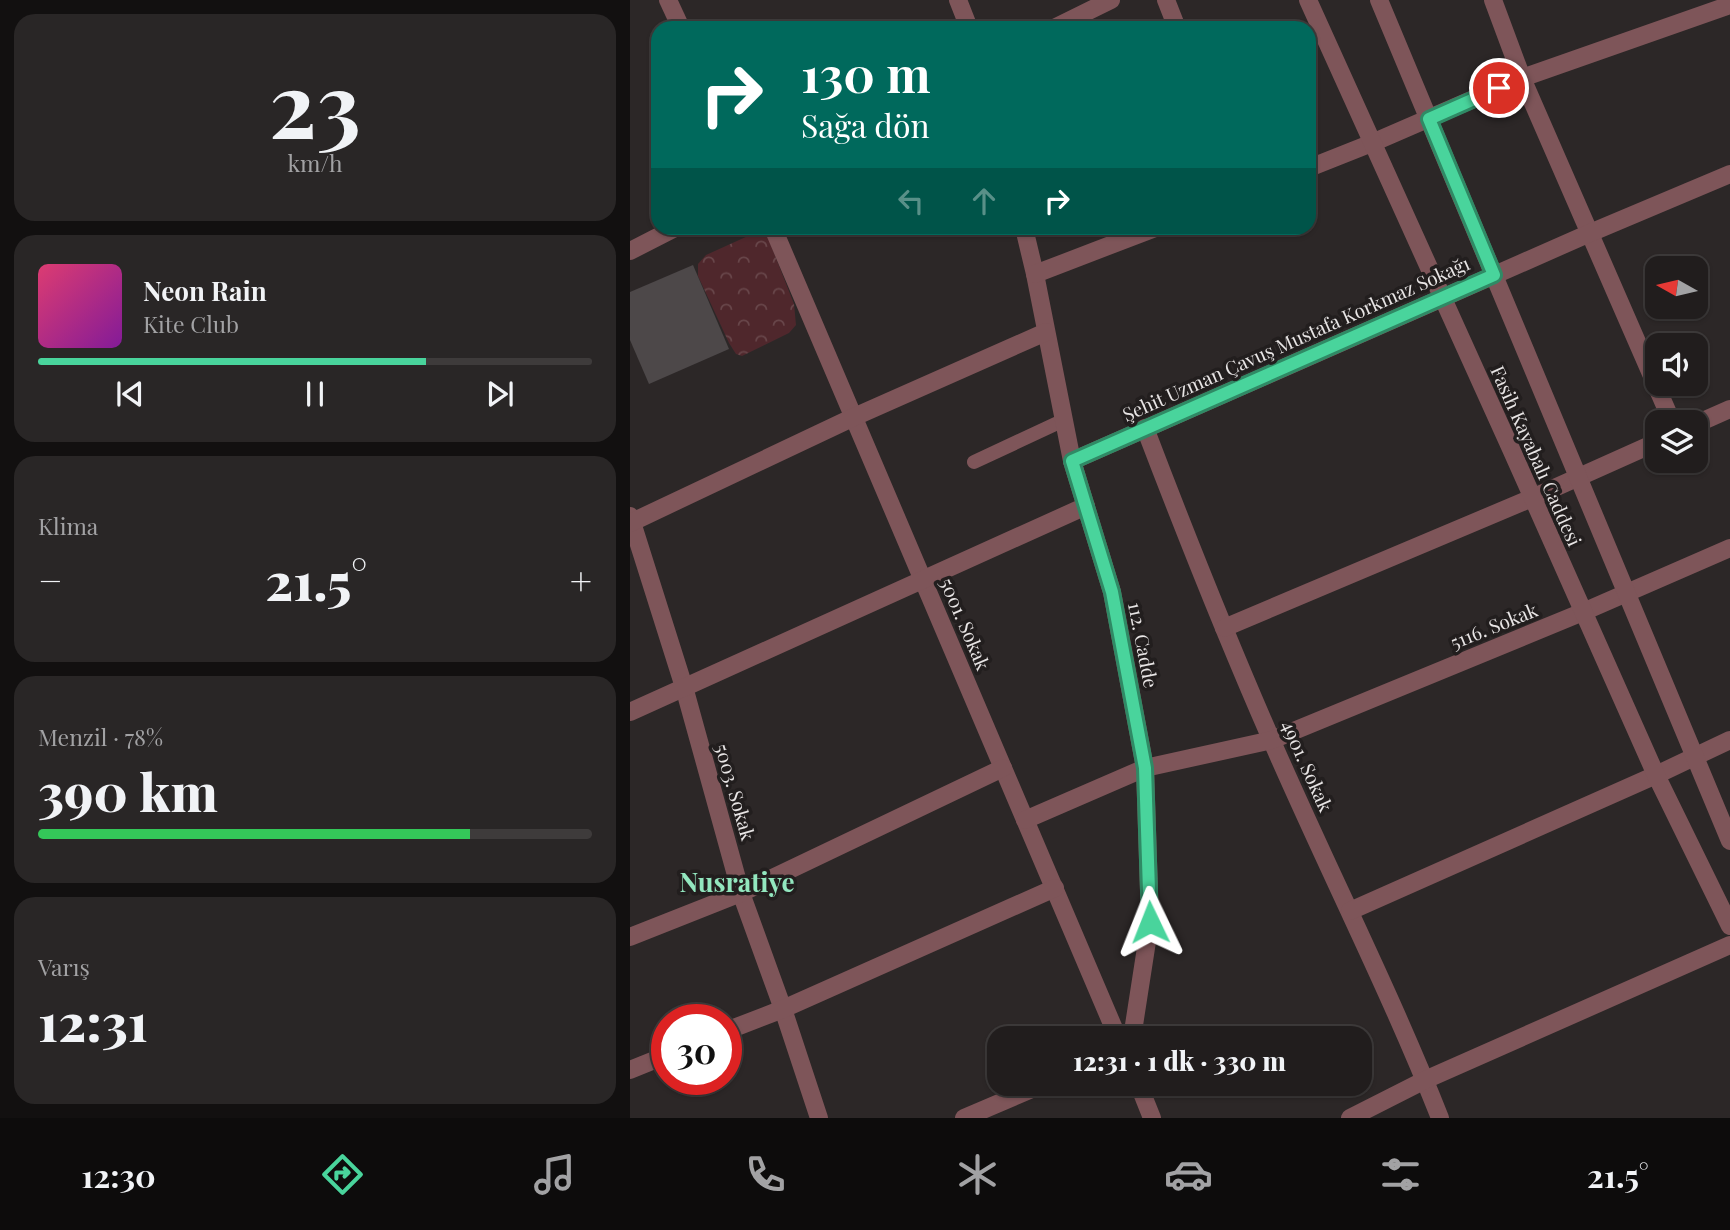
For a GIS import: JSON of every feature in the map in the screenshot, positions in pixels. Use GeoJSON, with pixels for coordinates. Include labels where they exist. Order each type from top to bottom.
{"type":"FeatureCollection","features":[{"type":"Feature","properties":{"kind":"street"},"geometry":{"type":"LineString","coordinates":[[668,0],[678,21]]}},
{"type":"Feature","properties":{"kind":"street"},"geometry":{"type":"LineString","coordinates":[[958,0],[966,21]]}},
{"type":"Feature","properties":{"kind":"street"},"geometry":{"type":"LineString","coordinates":[[1068,21],[1111,0]]}},
{"type":"Feature","properties":{"kind":"street"},"geometry":{"type":"LineString","coordinates":[[1166,0],[1174,21]]}},
{"type":"Feature","properties":{"kind":"street","name":"Fasih Kayabalı Caddesi"},"geometry":{"type":"LineString","coordinates":[[1308,0],[1656,775],[1730,926]]}},
{"type":"Feature","properties":{"kind":"street","name":"Fasih Kayabalı Caddesi"},"geometry":{"type":"LineString","coordinates":[[1379,0],[1730,841]]}},
{"type":"Feature","properties":{"kind":"street"},"geometry":{"type":"LineString","coordinates":[[1493,0],[1522,78],[1667,410]]}},
{"type":"Feature","properties":{"kind":"street"},"geometry":{"type":"LineString","coordinates":[[1316,165],[1522,78],[1728,3]]}},
{"type":"Feature","properties":{"kind":"street","name":"Şehit Uzman Çavuş Mustafa Korkmaz Sokağı"},"geometry":{"type":"LineString","coordinates":[[1072,461],[1730,174]]}},
{"type":"Feature","properties":{"kind":"street"},"geometry":{"type":"LineString","coordinates":[[630,251],[661,235]]}},
{"type":"Feature","properties":{"kind":"street","name":"5001. Sokak"},"geometry":{"type":"LineString","coordinates":[[776,235],[1113,1026]]}},
{"type":"Feature","properties":{"kind":"street","name":"112. Cadde"},"geometry":{"type":"LineString","coordinates":[[1026,235],[1072,461],[1112,592],[1145,768],[1150,922],[1134,1026]]}},
{"type":"Feature","properties":{"kind":"street"},"geometry":{"type":"LineString","coordinates":[[1035,274],[1137,235]]}},
{"type":"Feature","properties":{"kind":"street"},"geometry":{"type":"LineString","coordinates":[[631,520],[1046,332]]}},
{"type":"Feature","properties":{"kind":"street"},"geometry":{"type":"LineString","coordinates":[[1708,419],[1730,409]]}},
{"type":"Feature","properties":{"kind":"street","name":"4901. Sokak"},"geometry":{"type":"LineString","coordinates":[[1145,428],[1224,628],[1440,1118]]}},
{"type":"Feature","properties":{"kind":"street"},"geometry":{"type":"LineString","coordinates":[[1224,628],[1645,447]]}},
{"type":"Feature","properties":{"kind":"street"},"geometry":{"type":"LineString","coordinates":[[630,712],[1086,506]]}},
{"type":"Feature","properties":{"kind":"street","name":"5003. Sokak"},"geometry":{"type":"LineString","coordinates":[[631,520],[684,687],[741,892],[819,1118]]}},
{"type":"Feature","properties":{"kind":"street","name":"5116. Sokak"},"geometry":{"type":"LineString","coordinates":[[1025,820],[1145,768],[1272,740],[1583,612],[1730,548]]}},
{"type":"Feature","properties":{"kind":"street"},"geometry":{"type":"LineString","coordinates":[[1350,911],[1730,740]]}},
{"type":"Feature","properties":{"kind":"street"},"geometry":{"type":"LineString","coordinates":[[630,937],[741,892],[1003,768]]}},
{"type":"Feature","properties":{"kind":"street"},"geometry":{"type":"LineString","coordinates":[[742,1025],[1055,888]]}},
{"type":"Feature","properties":{"kind":"street"},"geometry":{"type":"LineString","coordinates":[[1349,1118],[1425,1080],[1730,945]]}},
{"type":"Feature","properties":{"kind":"street"},"geometry":{"type":"LineString","coordinates":[[630,1070],[651,1061]]}},
{"type":"Feature","properties":{"kind":"street"},"geometry":{"type":"LineString","coordinates":[[964,1118],[1016,1096]]}},
{"type":"Feature","properties":{"kind":"street"},"geometry":{"type":"LineString","coordinates":[[1143,1096],[1152,1118]]}},
{"type":"Feature","properties":{"kind":"lane"},"geometry":{"type":"LineString","coordinates":[[974,462],[1064,420]]}},
{"type":"Feature","properties":{"kind":"green space"},"geometry":{"type":"Polygon","coordinates":[[[750,235],[767,235],[794,304],[796,325],[789,333],[742,356],[736,354],[698,276],[698,264],[706,255],[750,235]]]}},
{"type":"Feature","properties":{"kind":"building"},"geometry":{"type":"Polygon","coordinates":[[[693,265],[729,349],[649,384],[630,340],[630,292],[693,265]]]}},
{"type":"Feature","properties":{"kind":"district","name":"Nusratiye"},"geometry":{"type":"Point","coordinates":[737,883]}},
{"type":"Feature","properties":{"kind":"route"},"geometry":{"type":"LineString","coordinates":[[1150,922],[1145,768],[1112,592],[1072,461],[1494,275],[1429,119],[1499,88]]}}]}
